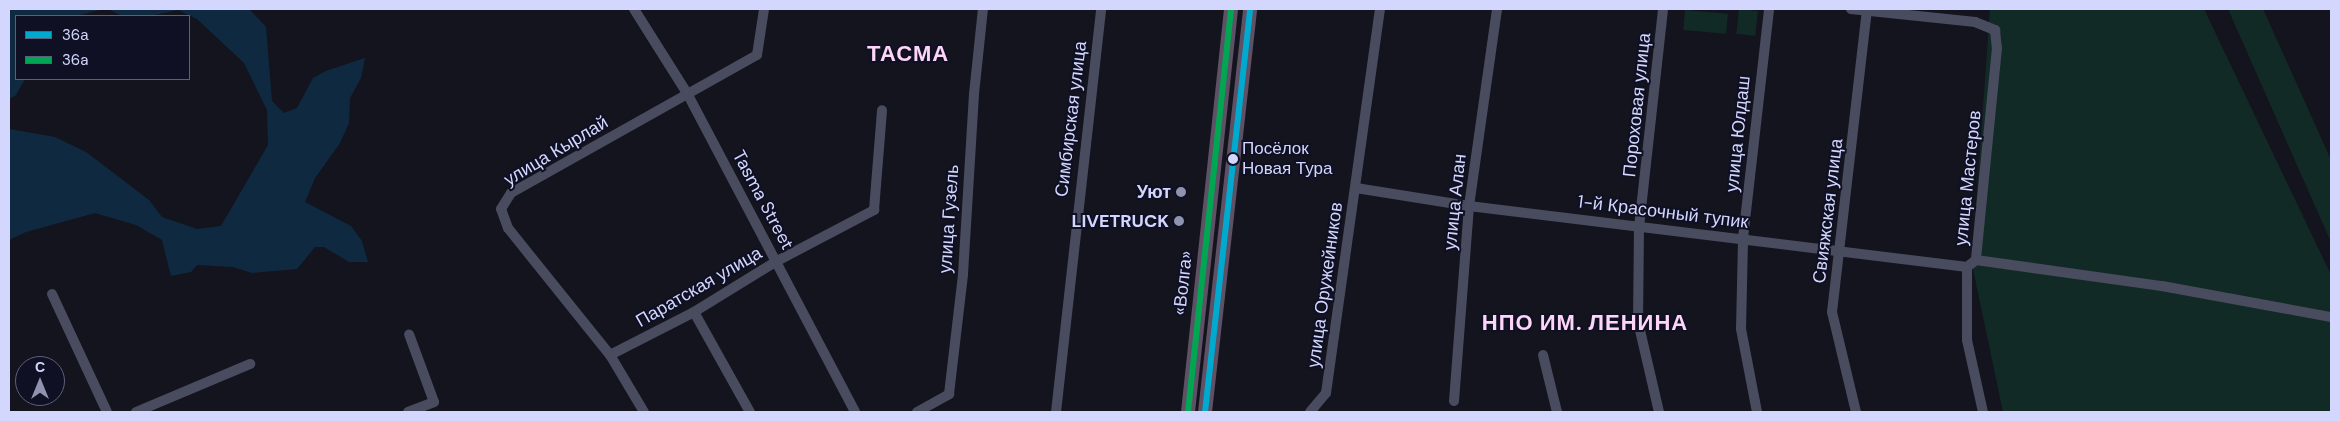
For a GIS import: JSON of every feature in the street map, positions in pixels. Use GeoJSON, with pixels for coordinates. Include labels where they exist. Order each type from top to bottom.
{"type":"FeatureCollection","features":[{"type":"Feature","properties":{"kind":"highway","name":"«Волга»"},"geometry":{"type":"LineString","coordinates":[[1188,412],[1231,9]]}},
{"type":"Feature","properties":{"kind":"highway","name":"«Волга»"},"geometry":{"type":"LineString","coordinates":[[1206,412],[1250,9]]}},
{"type":"Feature","properties":{"kind":"street","name":"Tasma Street"},"geometry":{"type":"LineString","coordinates":[[634,9],[687,93],[855,412]]}},
{"type":"Feature","properties":{"kind":"street","name":"улица Кырлай"},"geometry":{"type":"LineString","coordinates":[[644,412],[610,355],[508,228],[501,209],[511,193],[757,55],[764,9]]}},
{"type":"Feature","properties":{"kind":"street","name":"улица Гузель"},"geometry":{"type":"LineString","coordinates":[[917,412],[949,394],[962,274],[974,94],[983,9]]}},
{"type":"Feature","properties":{"kind":"street","name":"Симбирская улица"},"geometry":{"type":"LineString","coordinates":[[1056,412],[1101,9]]}},
{"type":"Feature","properties":{"kind":"street","name":"улица Оружейников"},"geometry":{"type":"LineString","coordinates":[[1310,412],[1326,394],[1380,9]]}},
{"type":"Feature","properties":{"kind":"street","name":"улица Алан"},"geometry":{"type":"LineString","coordinates":[[1454,400],[1469,206],[1497,9]]}},
{"type":"Feature","properties":{"kind":"street","name":"Пороховая улица"},"geometry":{"type":"LineString","coordinates":[[1659,412],[1638,322],[1639,227],[1663,9]]}},
{"type":"Feature","properties":{"kind":"street","name":"улица Юлдаш"},"geometry":{"type":"LineString","coordinates":[[1758,412],[1741,329],[1743,238],[1769,9]]}},
{"type":"Feature","properties":{"kind":"street"},"geometry":{"type":"LineString","coordinates":[[1851,9],[1867,10]]}},
{"type":"Feature","properties":{"kind":"street","name":"улица Мастеров"},"geometry":{"type":"LineString","coordinates":[[1867,10],[1975,22],[1995,30],[1996,48],[1976,260],[1967,267],[1967,340],[1983,412]]}},
{"type":"Feature","properties":{"kind":"street","name":"Свияжская улица"},"geometry":{"type":"LineString","coordinates":[[1856,412],[1832,312],[1867,10]]}},
{"type":"Feature","properties":{"kind":"street","name":"Паратская улица"},"geometry":{"type":"LineString","coordinates":[[610,355],[694,312],[777,261],[874,210],[882,110]]}},
{"type":"Feature","properties":{"kind":"street","name":"1-й Красочный тупик"},"geometry":{"type":"LineString","coordinates":[[1356,188],[1469,206],[1743,238],[1967,267]]}},
{"type":"Feature","properties":{"kind":"street"},"geometry":{"type":"LineString","coordinates":[[1976,260],[2162,286],[2331,317]]}},
{"type":"Feature","properties":{"kind":"street"},"geometry":{"type":"LineString","coordinates":[[52,294],[107,412]]}},
{"type":"Feature","properties":{"kind":"street"},"geometry":{"type":"LineString","coordinates":[[694,312],[750,412]]}},
{"type":"Feature","properties":{"kind":"street"},"geometry":{"type":"LineString","coordinates":[[408,412],[434,402],[409,334]]}},
{"type":"Feature","properties":{"kind":"street"},"geometry":{"type":"LineString","coordinates":[[1544,355],[1557,412]]}},
{"type":"Feature","properties":{"kind":"street"},"geometry":{"type":"LineString","coordinates":[[136,412],[250,364]]}},
{"type":"Feature","properties":{"kind":"green space"},"geometry":{"type":"Polygon","coordinates":[[[1739,9],[1758,11],[1755,36],[1736,34],[1739,9]]]}},
{"type":"Feature","properties":{"kind":"green space"},"geometry":{"type":"Polygon","coordinates":[[[1990,9],[2204,9],[2331,275],[2331,412],[2003,412],[1972,264],[1990,9]]]}},
{"type":"Feature","properties":{"kind":"green space"},"geometry":{"type":"Polygon","coordinates":[[[2228,9],[2263,9],[2331,160],[2331,242],[2228,9]]]}},
{"type":"Feature","properties":{"kind":"green space"},"geometry":{"type":"Polygon","coordinates":[[[1685,10],[1728,14],[1726,34],[1683,30],[1685,10]]]}},
{"type":"Feature","properties":{"kind":"water"},"geometry":{"type":"Polygon","coordinates":[[[9,9],[103,9],[80,15],[15,15],[15,80],[24,80],[16,95],[9,99],[9,9]]]}},
{"type":"Feature","properties":{"kind":"water"},"geometry":{"type":"Polygon","coordinates":[[[108,9],[249,9],[266,27],[272,101],[284,113],[297,108],[313,78],[326,71],[365,58],[361,78],[350,98],[349,123],[340,143],[315,178],[305,202],[351,226],[362,241],[368,262],[349,262],[324,247],[315,247],[297,269],[252,273],[233,267],[197,265],[191,272],[171,276],[162,240],[136,225],[95,213],[26,232],[9,240],[9,129],[55,137],[86,152],[149,200],[162,217],[197,229],[221,226],[268,145],[267,110],[244,63],[197,19],[178,10],[155,15],[120,15],[108,9]]]}},
{"type":"Feature","properties":{"kind":"transit line","name":"36a"},"geometry":{"type":"LineString","coordinates":[[1188,412],[1231,9]]}},
{"type":"Feature","properties":{"kind":"transit line","name":"36а"},"geometry":{"type":"LineString","coordinates":[[1205,412],[1250,9]]}},
{"type":"Feature","properties":{"kind":"place","name":"Посёлок Новая Тура"},"geometry":{"type":"Point","coordinates":[1233,159]}},
{"type":"Feature","properties":{"kind":"place","name":"Уют"},"geometry":{"type":"Point","coordinates":[1181,192]}},
{"type":"Feature","properties":{"kind":"place","name":"LIVETRUCK"},"geometry":{"type":"Point","coordinates":[1179,221]}},
{"type":"Feature","properties":{"kind":"district","name":"ТАСМА"},"geometry":{"type":"Point","coordinates":[908,54]}},
{"type":"Feature","properties":{"kind":"district","name":"НПО ИМ. ЛЕНИНА"},"geometry":{"type":"Point","coordinates":[1585,323]}}]}
